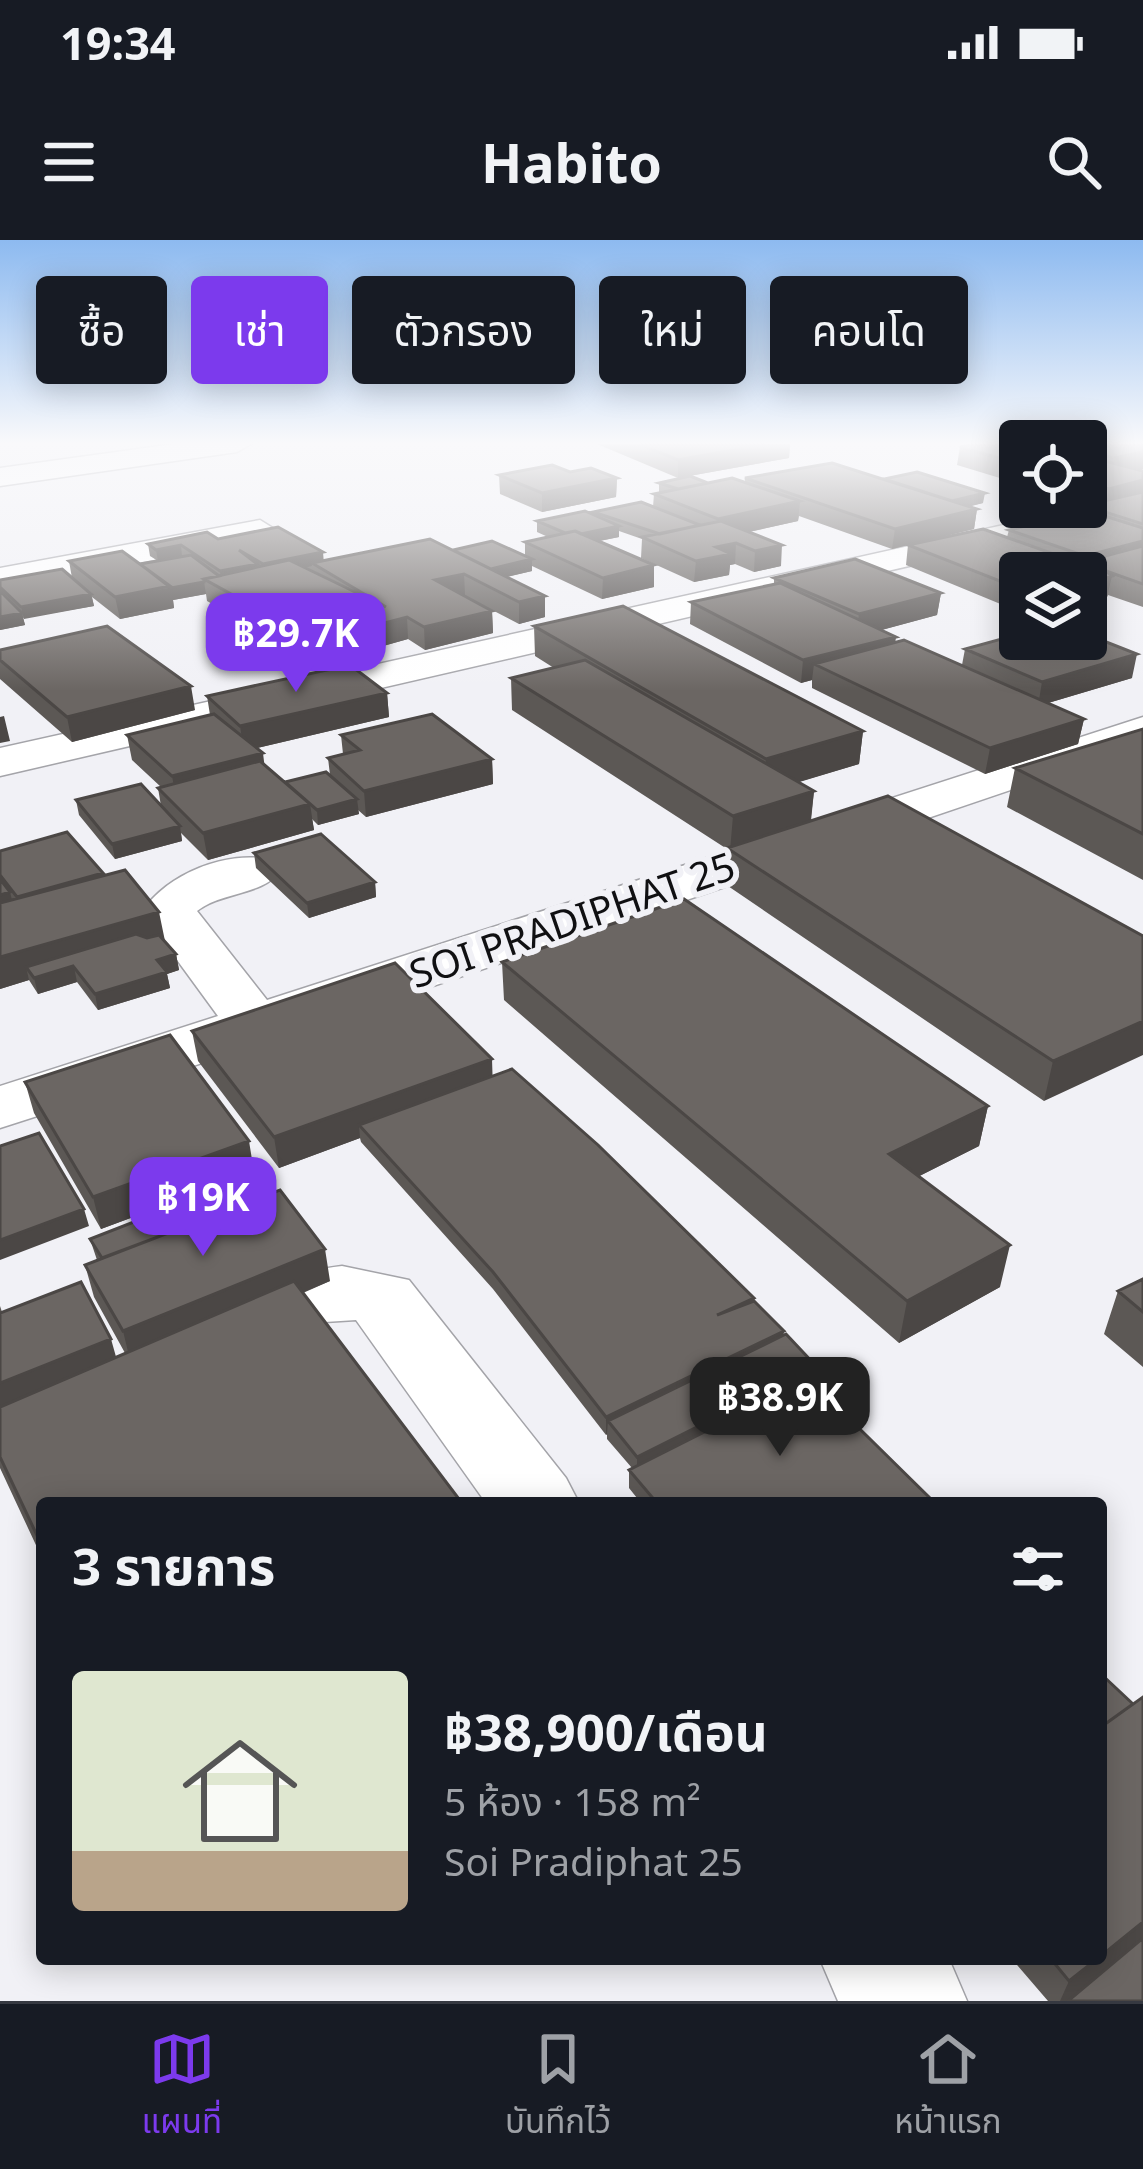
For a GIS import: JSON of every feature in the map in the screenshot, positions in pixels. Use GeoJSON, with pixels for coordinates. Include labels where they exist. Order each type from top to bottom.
{"type":"FeatureCollection","features":[{"type":"Feature","properties":{"kind":"street"},"geometry":{"type":"LineString","coordinates":[[0,762],[1041,526]]}},
{"type":"Feature","properties":{"kind":"street"},"geometry":{"type":"LineString","coordinates":[[0,580],[260,530]]}},
{"type":"Feature","properties":{"kind":"street","name":"SOI PRADIPHAT 25"},"geometry":{"type":"LineString","coordinates":[[0,1108],[1143,730]]}},
{"type":"Feature","properties":{"kind":"street"},"geometry":{"type":"LineString","coordinates":[[254,871],[185,893],[173,901],[169,912],[256,1026]]}},
{"type":"Feature","properties":{"kind":"street"},"geometry":{"type":"LineString","coordinates":[[171,1360],[321,1294],[357,1290],[382,1299],[530,1497]]}},
{"type":"Feature","properties":{"kind":"street"},"geometry":{"type":"LineString","coordinates":[[881,1965],[908,2001]]}},
{"type":"Feature","properties":{"kind":"building"},"geometry":{"type":"Polygon","coordinates":[[[549,526],[618,526],[581,534],[549,526]]]}},
{"type":"Feature","properties":{"kind":"building"},"geometry":{"type":"Polygon","coordinates":[[[636,526],[695,526],[660,534],[636,526]]]}},
{"type":"Feature","properties":{"kind":"building"},"geometry":{"type":"Polygon","coordinates":[[[695,526],[734,526],[782,545],[755,551],[736,543],[716,547],[731,554],[696,561],[642,537],[695,526]]]}},
{"type":"Feature","properties":{"kind":"building"},"geometry":{"type":"Polygon","coordinates":[[[278,527],[323,552],[263,564],[239,550],[257,564],[220,571],[181,545],[156,550],[148,544],[207,532],[218,539],[278,527]]]}},
{"type":"Feature","properties":{"kind":"building"},"geometry":{"type":"Polygon","coordinates":[[[1143,528],[1143,541],[1100,552],[1073,552],[1009,530],[1143,528]]]}},
{"type":"Feature","properties":{"kind":"building"},"geometry":{"type":"Polygon","coordinates":[[[983,529],[1048,552],[999,552],[999,581],[908,545],[983,529]]]}},
{"type":"Feature","properties":{"kind":"building"},"geometry":{"type":"Polygon","coordinates":[[[575,531],[654,565],[603,578],[525,542],[575,531]]]}},
{"type":"Feature","properties":{"kind":"building"},"geometry":{"type":"Polygon","coordinates":[[[430,539],[545,596],[519,602],[464,574],[435,580],[492,611],[424,627],[407,617],[316,641],[204,579],[289,560],[386,607],[312,563],[430,539]]]}},
{"type":"Feature","properties":{"kind":"building"},"geometry":{"type":"Polygon","coordinates":[[[492,541],[532,559],[491,569],[453,550],[492,541]]]}},
{"type":"Feature","properties":{"kind":"building"},"geometry":{"type":"Polygon","coordinates":[[[1143,546],[1143,584],[1107,571],[1107,556],[1143,546]]]}},
{"type":"Feature","properties":{"kind":"building"},"geometry":{"type":"Polygon","coordinates":[[[122,551],[170,586],[115,597],[69,561],[122,551]]]}},
{"type":"Feature","properties":{"kind":"building"},"geometry":{"type":"Polygon","coordinates":[[[191,555],[219,576],[171,588],[140,564],[191,555]]]}},
{"type":"Feature","properties":{"kind":"building"},"geometry":{"type":"Polygon","coordinates":[[[855,559],[941,593],[859,614],[774,578],[855,559]]]}},
{"type":"Feature","properties":{"kind":"building"},"geometry":{"type":"Polygon","coordinates":[[[62,569],[91,594],[21,607],[0,587],[0,580],[62,569]]]}},
{"type":"Feature","properties":{"kind":"building"},"geometry":{"type":"Polygon","coordinates":[[[780,583],[896,637],[803,660],[691,602],[780,583]]]}},
{"type":"Feature","properties":{"kind":"building"},"geometry":{"type":"Polygon","coordinates":[[[0,591],[22,613],[0,617],[0,591]]]}},
{"type":"Feature","properties":{"kind":"building"},"geometry":{"type":"Polygon","coordinates":[[[623,606],[863,731],[766,759],[534,626],[623,606]]]}},
{"type":"Feature","properties":{"kind":"building"},"geometry":{"type":"Polygon","coordinates":[[[107,626],[191,686],[67,717],[0,660],[0,650],[107,626]]]}},
{"type":"Feature","properties":{"kind":"building"},"geometry":{"type":"Polygon","coordinates":[[[904,640],[1084,719],[990,748],[814,664],[904,640]]]}},
{"type":"Feature","properties":{"kind":"building"},"geometry":{"type":"Polygon","coordinates":[[[999,640],[999,660],[1107,660],[1107,642],[1137,654],[1042,682],[965,649],[999,640]]]}},
{"type":"Feature","properties":{"kind":"building"},"geometry":{"type":"Polygon","coordinates":[[[585,660],[814,791],[733,816],[511,678],[585,660]]]}},
{"type":"Feature","properties":{"kind":"building"},"geometry":{"type":"Polygon","coordinates":[[[350,665],[387,693],[240,726],[207,696],[350,665]]]}},
{"type":"Feature","properties":{"kind":"building"},"geometry":{"type":"Polygon","coordinates":[[[214,714],[263,753],[172,776],[127,735],[214,714]]]}},
{"type":"Feature","properties":{"kind":"building"},"geometry":{"type":"Polygon","coordinates":[[[432,714],[492,759],[364,791],[328,758],[360,750],[341,735],[432,714]]]}},
{"type":"Feature","properties":{"kind":"building"},"geometry":{"type":"Polygon","coordinates":[[[1143,729],[1143,834],[1015,768],[1143,729]]]}},
{"type":"Feature","properties":{"kind":"building"},"geometry":{"type":"Polygon","coordinates":[[[260,761],[310,804],[203,833],[158,788],[260,761]]]}},
{"type":"Feature","properties":{"kind":"building"},"geometry":{"type":"Polygon","coordinates":[[[326,772],[357,799],[317,810],[285,782],[326,772]]]}},
{"type":"Feature","properties":{"kind":"building"},"geometry":{"type":"Polygon","coordinates":[[[141,784],[180,826],[112,844],[76,800],[141,784]]]}},
{"type":"Feature","properties":{"kind":"building"},"geometry":{"type":"Polygon","coordinates":[[[888,796],[1143,936],[1143,1021],[1053,1061],[727,848],[888,796]]]}},
{"type":"Feature","properties":{"kind":"building"},"geometry":{"type":"Polygon","coordinates":[[[67,832],[103,873],[17,897],[0,875],[0,851],[67,832]]]}},
{"type":"Feature","properties":{"kind":"building"},"geometry":{"type":"Polygon","coordinates":[[[321,834],[375,882],[307,903],[254,853],[321,834]]]}},
{"type":"Feature","properties":{"kind":"building"},"geometry":{"type":"Polygon","coordinates":[[[125,870],[159,912],[0,957],[0,903],[125,870]]]}},
{"type":"Feature","properties":{"kind":"building"},"geometry":{"type":"Polygon","coordinates":[[[684,899],[988,1106],[889,1154],[1010,1245],[907,1301],[502,962],[684,899]]]}},
{"type":"Feature","properties":{"kind":"building"},"geometry":{"type":"Polygon","coordinates":[[[136,934],[159,935],[176,954],[157,960],[167,972],[95,994],[73,966],[34,978],[26,967],[136,934]]]}},
{"type":"Feature","properties":{"kind":"building"},"geometry":{"type":"Polygon","coordinates":[[[395,963],[492,1059],[274,1137],[192,1031],[395,963]]]}},
{"type":"Feature","properties":{"kind":"building"},"geometry":{"type":"Polygon","coordinates":[[[170,1035],[249,1141],[93,1197],[25,1082],[170,1035]]]}},
{"type":"Feature","properties":{"kind":"building"},"geometry":{"type":"Polygon","coordinates":[[[512,1069],[598,1145],[754,1298],[717,1315],[754,1301],[784,1331],[606,1417],[493,1272],[359,1125],[512,1069]]]}},
{"type":"Feature","properties":{"kind":"building"},"geometry":{"type":"Polygon","coordinates":[[[39,1133],[84,1209],[0,1240],[0,1146],[39,1133]]]}},
{"type":"Feature","properties":{"kind":"building"},"geometry":{"type":"Polygon","coordinates":[[[249,1177],[264,1197],[102,1258],[90,1239],[249,1177]]]}},
{"type":"Feature","properties":{"kind":"building"},"geometry":{"type":"Polygon","coordinates":[[[280,1190],[325,1249],[123,1331],[85,1265],[280,1190]]]}},
{"type":"Feature","properties":{"kind":"building"},"geometry":{"type":"Polygon","coordinates":[[[1143,1279],[1143,1312],[1118,1291],[1143,1279]]]}},
{"type":"Feature","properties":{"kind":"building"},"geometry":{"type":"Polygon","coordinates":[[[294,1281],[457,1497],[36,1497],[36,1533],[0,1457],[0,1407],[294,1281]]]}},
{"type":"Feature","properties":{"kind":"building"},"geometry":{"type":"Polygon","coordinates":[[[81,1282],[111,1339],[0,1383],[0,1313],[81,1282]]]}},
{"type":"Feature","properties":{"kind":"building"},"geometry":{"type":"Polygon","coordinates":[[[786,1334],[817,1367],[637,1457],[608,1421],[786,1334]]]}},
{"type":"Feature","properties":{"kind":"building"},"geometry":{"type":"Polygon","coordinates":[[[809,1379],[929,1497],[652,1497],[629,1470],[809,1379]]]}},
{"type":"Feature","properties":{"kind":"building"},"geometry":{"type":"Polygon","coordinates":[[[1107,1680],[1133,1704],[1107,1723],[1107,1680]]]}},
{"type":"Feature","properties":{"kind":"building"},"geometry":{"type":"Polygon","coordinates":[[[1143,1697],[1143,1922],[1107,1951],[1107,1723],[1143,1697]]]}},
{"type":"Feature","properties":{"kind":"building"},"geometry":{"type":"Polygon","coordinates":[[[1143,1938],[1143,2001],[1068,2001],[1143,1938]]]}},
{"type":"Feature","properties":{"kind":"building"},"geometry":{"type":"Polygon","coordinates":[[[1056,1965],[1089,1965],[1069,1981],[1056,1965]]]}}]}
